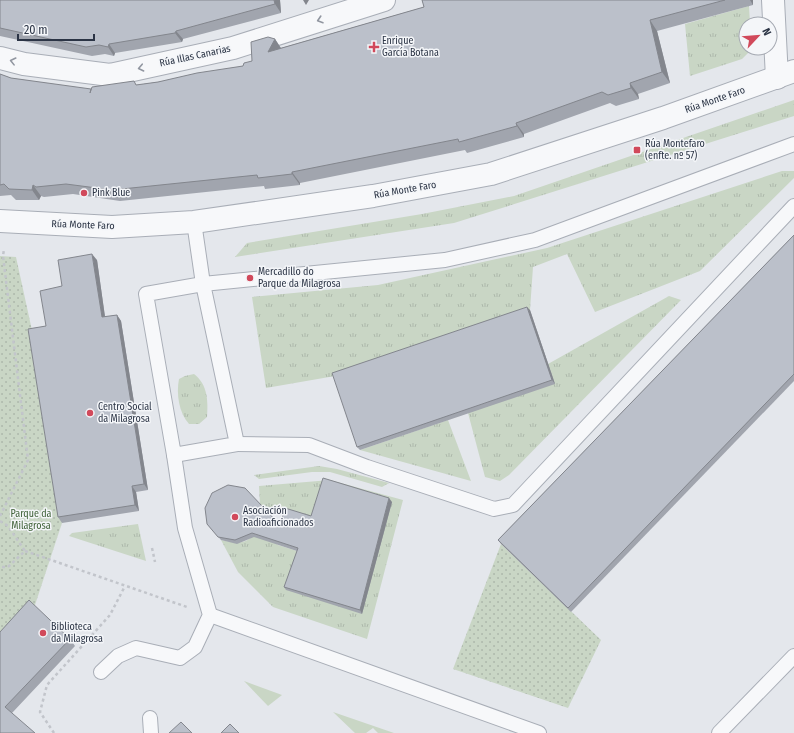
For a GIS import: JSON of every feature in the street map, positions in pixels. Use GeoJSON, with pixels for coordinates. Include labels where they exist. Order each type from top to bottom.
{"type":"FeatureCollection","features":[{"type":"Feature","properties":{"kind":"street","name":"Rúa Illas Canarias"},"geometry":{"type":"LineString","coordinates":[[0,58],[24,64],[110,75],[233,48],[348,5],[384,0]]}},
{"type":"Feature","properties":{"kind":"street"},"geometry":{"type":"LineString","coordinates":[[773,0],[786,74]]}},
{"type":"Feature","properties":{"kind":"street","name":"Rúa Monte Faro"},"geometry":{"type":"LineString","coordinates":[[0,221],[112,227],[194,222],[373,196],[491,174],[663,118],[786,74]]}},
{"type":"Feature","properties":{"kind":"lane"},"geometry":{"type":"LineString","coordinates":[[101,672],[118,656],[136,648],[180,658],[195,647],[210,615],[185,528],[146,294],[203,284],[445,260],[535,240],[794,144]]}},
{"type":"Feature","properties":{"kind":"lane"},"geometry":{"type":"LineString","coordinates":[[174,455],[237,444],[309,445],[367,467],[494,509],[513,505],[794,206]]}},
{"type":"Feature","properties":{"kind":"lane"},"geometry":{"type":"LineString","coordinates":[[194,222],[203,284],[237,444]]}},
{"type":"Feature","properties":{"kind":"lane"},"geometry":{"type":"LineString","coordinates":[[210,615],[539,733]]}},
{"type":"Feature","properties":{"kind":"lane"},"geometry":{"type":"LineString","coordinates":[[719,733],[794,656]]}},
{"type":"Feature","properties":{"kind":"lane"},"geometry":{"type":"LineString","coordinates":[[150,718],[151,733]]}},
{"type":"Feature","properties":{"kind":"path"},"geometry":{"type":"LineString","coordinates":[[0,516],[28,460],[4,262],[4,249]]}},
{"type":"Feature","properties":{"kind":"path"},"geometry":{"type":"LineString","coordinates":[[0,521],[8,526],[25,552],[210,615]]}},
{"type":"Feature","properties":{"kind":"path"},"geometry":{"type":"LineString","coordinates":[[152,548],[155,562]]}},
{"type":"Feature","properties":{"kind":"path"},"geometry":{"type":"LineString","coordinates":[[0,567],[8,567],[25,552]]}},
{"type":"Feature","properties":{"kind":"path"},"geometry":{"type":"LineString","coordinates":[[54,733],[40,712],[47,685],[110,615],[126,586]]}},
{"type":"Feature","properties":{"kind":"green space"},"geometry":{"type":"Polygon","coordinates":[[[749,6],[750,16],[738,16],[738,56],[745,56],[742,59],[690,76],[685,24],[749,6]]]}},
{"type":"Feature","properties":{"kind":"green space"},"geometry":{"type":"Polygon","coordinates":[[[794,100],[794,116],[454,223],[235,257],[247,243],[422,214],[514,196],[794,100]]]}},
{"type":"Feature","properties":{"kind":"green space"},"geometry":{"type":"Polygon","coordinates":[[[782,171],[794,171],[794,178],[700,271],[595,312],[567,254],[533,267],[530,310],[335,376],[266,388],[252,297],[378,285],[547,248],[782,171]]]}},
{"type":"Feature","properties":{"kind":"green space","name":"Parque da Milagrosa"},"geometry":{"type":"Polygon","coordinates":[[[0,256],[16,257],[33,335],[62,523],[34,608],[0,645],[0,256]]]}},
{"type":"Feature","properties":{"kind":"green space"},"geometry":{"type":"Polygon","coordinates":[[[669,296],[681,300],[509,475],[500,481],[485,477],[468,413],[548,364],[669,296]]]}},
{"type":"Feature","properties":{"kind":"green space"},"geometry":{"type":"Polygon","coordinates":[[[194,374],[199,378],[205,388],[207,399],[207,417],[199,424],[189,424],[179,403],[178,385],[179,379],[194,374]]]}},
{"type":"Feature","properties":{"kind":"green space"},"geometry":{"type":"Polygon","coordinates":[[[448,420],[471,481],[360,450],[448,420]]]}},
{"type":"Feature","properties":{"kind":"green space"},"geometry":{"type":"Polygon","coordinates":[[[319,466],[337,469],[389,483],[382,487],[330,472],[312,472],[259,479],[254,475],[319,466]]]}},
{"type":"Feature","properties":{"kind":"green space"},"geometry":{"type":"Polygon","coordinates":[[[330,480],[403,500],[367,639],[273,607],[238,572],[221,540],[233,542],[246,541],[258,529],[278,545],[300,552],[314,519],[260,505],[259,486],[330,480]]]}},
{"type":"Feature","properties":{"kind":"green space"},"geometry":{"type":"Polygon","coordinates":[[[138,524],[146,561],[69,536],[72,533],[138,524]]]}},
{"type":"Feature","properties":{"kind":"green space"},"geometry":{"type":"Polygon","coordinates":[[[501,544],[601,640],[568,708],[453,669],[501,544]]]}},
{"type":"Feature","properties":{"kind":"green space"},"geometry":{"type":"Polygon","coordinates":[[[244,681],[282,695],[268,706],[244,681]]]}},
{"type":"Feature","properties":{"kind":"green space"},"geometry":{"type":"Polygon","coordinates":[[[333,712],[394,733],[378,733],[373,728],[366,733],[355,733],[333,712]]]}},
{"type":"Feature","properties":{"kind":"building"},"geometry":{"type":"Polygon","coordinates":[[[0,0],[274,0],[275,4],[176,31],[175,33],[109,44],[108,47],[99,45],[86,47],[0,28],[0,0]]]}},
{"type":"Feature","properties":{"kind":"building"},"geometry":{"type":"Polygon","coordinates":[[[422,0],[725,0],[650,20],[662,72],[630,83],[631,88],[608,95],[602,92],[516,123],[517,126],[459,142],[458,139],[292,172],[292,174],[258,178],[257,175],[112,190],[66,184],[36,187],[33,185],[32,190],[9,189],[4,184],[0,185],[0,74],[11,78],[91,89],[90,93],[92,87],[134,81],[136,85],[158,82],[197,73],[243,66],[244,63],[252,61],[251,42],[268,37],[275,39],[268,52],[424,7],[422,0]]]}},
{"type":"Feature","properties":{"kind":"building"},"geometry":{"type":"Polygon","coordinates":[[[794,235],[794,374],[568,608],[498,540],[794,235]]]}},
{"type":"Feature","properties":{"kind":"building","name":"Centro Social da Milagrosa"},"geometry":{"type":"Polygon","coordinates":[[[92,254],[102,317],[117,315],[144,484],[132,486],[135,505],[58,517],[28,329],[46,326],[40,291],[62,286],[58,260],[92,254]]]}},
{"type":"Feature","properties":{"kind":"building"},"geometry":{"type":"Polygon","coordinates":[[[527,307],[552,380],[357,447],[332,373],[527,307]]]}},
{"type":"Feature","properties":{"kind":"building"},"geometry":{"type":"Polygon","coordinates":[[[323,478],[389,498],[360,610],[284,587],[298,548],[252,533],[235,540],[218,537],[207,524],[205,508],[212,493],[228,485],[245,488],[280,525],[285,508],[311,516],[323,478]]]}},
{"type":"Feature","properties":{"kind":"building"},"geometry":{"type":"Polygon","coordinates":[[[29,600],[70,639],[5,707],[35,733],[0,733],[0,632],[29,600]]]}},
{"type":"Feature","properties":{"kind":"building"},"geometry":{"type":"Polygon","coordinates":[[[181,722],[192,733],[169,733],[181,722]]]}},
{"type":"Feature","properties":{"kind":"building"},"geometry":{"type":"Polygon","coordinates":[[[230,724],[239,733],[221,733],[230,724]]]}},
{"type":"Feature","properties":{"kind":"place","name":"Enrique García Botana"},"geometry":{"type":"Point","coordinates":[374,47]}},
{"type":"Feature","properties":{"kind":"place","name":"Rúa Montefaro (enfte. nº 57)"},"geometry":{"type":"Point","coordinates":[637,150]}},
{"type":"Feature","properties":{"kind":"place","name":"Pink Blue"},"geometry":{"type":"Point","coordinates":[84,193]}},
{"type":"Feature","properties":{"kind":"place","name":"Mercadillo do Parque da Milagrosa"},"geometry":{"type":"Point","coordinates":[250,278]}},
{"type":"Feature","properties":{"kind":"place","name":"Centro Social da Milagrosa"},"geometry":{"type":"Point","coordinates":[90,413]}},
{"type":"Feature","properties":{"kind":"place","name":"Asociación Radioaficionados"},"geometry":{"type":"Point","coordinates":[235,517]}},
{"type":"Feature","properties":{"kind":"place","name":"Biblioteca da Milagrosa"},"geometry":{"type":"Point","coordinates":[43,633]}}]}
